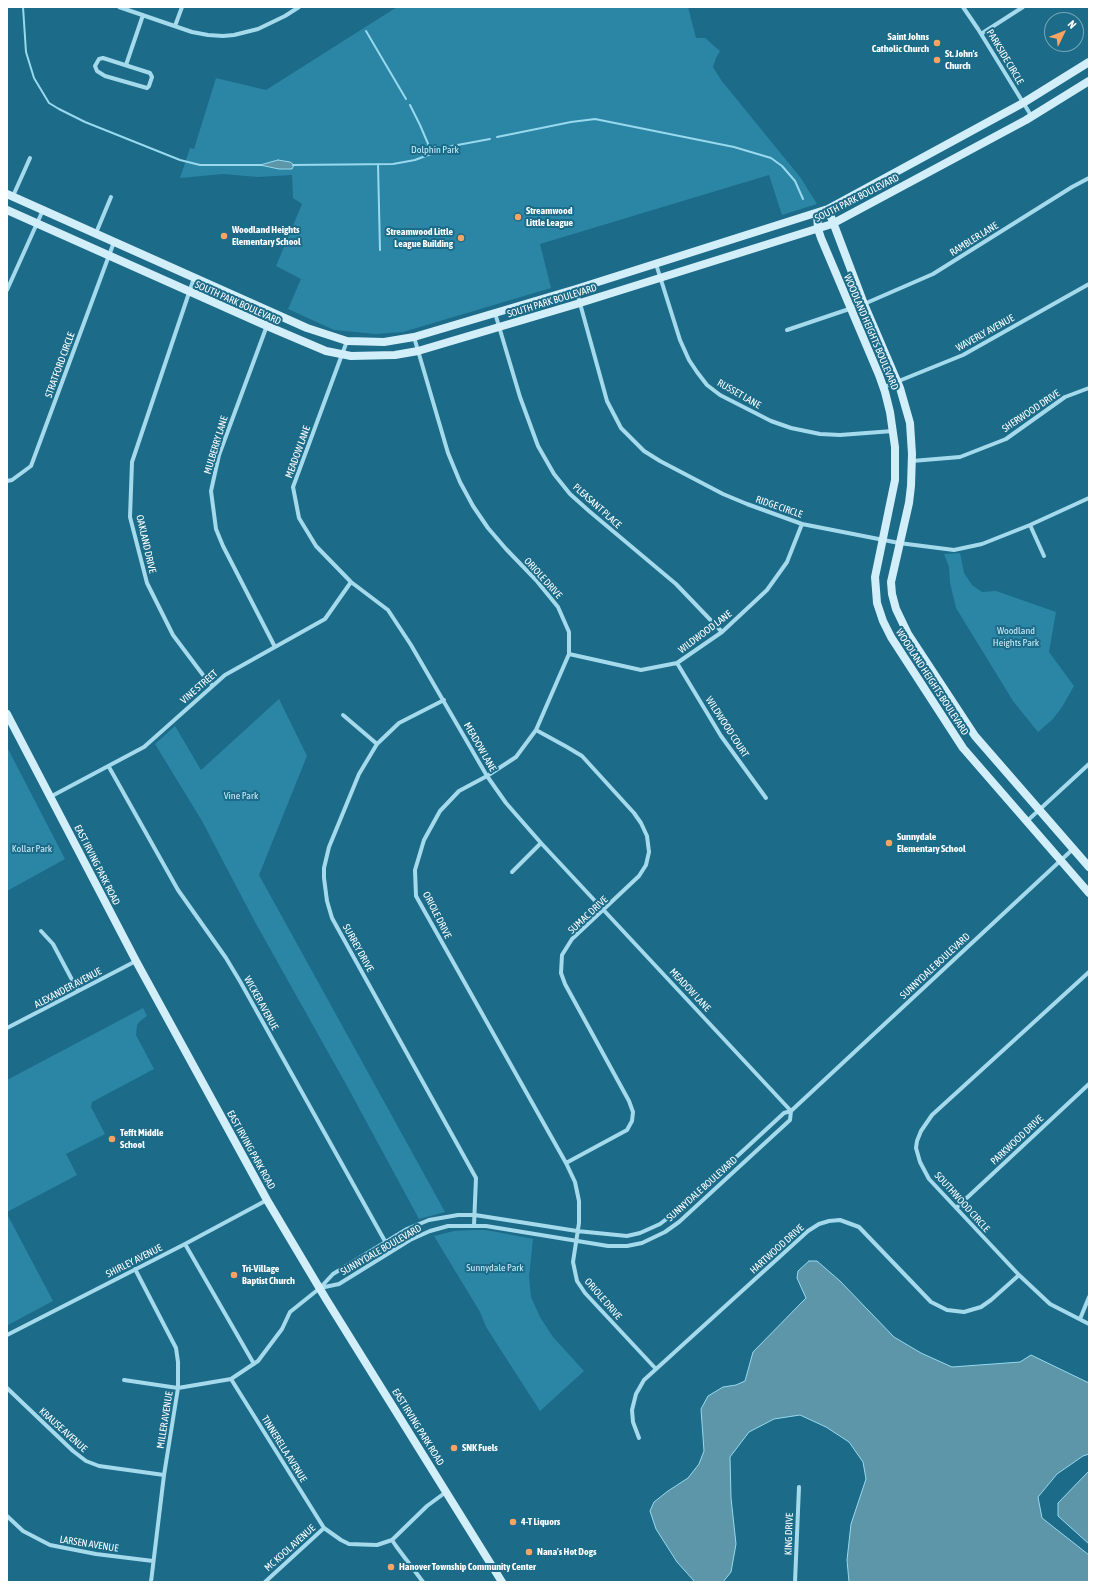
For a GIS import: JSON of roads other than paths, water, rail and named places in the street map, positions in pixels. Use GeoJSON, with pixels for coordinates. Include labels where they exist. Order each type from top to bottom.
{"type":"FeatureCollection","features":[{"type":"Feature","properties":{"kind":"street"},"geometry":{"type":"LineString","coordinates":[[119,7],[175,26],[208,35],[234,35],[252,31],[271,23],[299,7]]}},
{"type":"Feature","properties":{"kind":"street"},"geometry":{"type":"LineString","coordinates":[[175,26],[182,7]]}},
{"type":"Feature","properties":{"kind":"street","name":"PARKSIDE CIRCLE"},"geometry":{"type":"LineString","coordinates":[[963,7],[1032,117]]}},
{"type":"Feature","properties":{"kind":"street"},"geometry":{"type":"LineString","coordinates":[[981,34],[1023,7]]}},
{"type":"Feature","properties":{"kind":"street"},"geometry":{"type":"LineString","coordinates":[[126,66],[143,15]]}},
{"type":"Feature","properties":{"kind":"street"},"geometry":{"type":"LineString","coordinates":[[103,58],[126,66],[150,73],[152,78],[148,87],[105,76],[97,71],[95,66],[99,59],[103,58]]}},
{"type":"Feature","properties":{"kind":"street","name":"SOUTH PARK BOULEVARD"},"geometry":{"type":"LineString","coordinates":[[30,158],[10,195],[307,328],[347,341],[384,342],[414,337],[576,289],[828,210],[1023,103],[1089,62]]}},
{"type":"Feature","properties":{"kind":"street","name":"SOUTH PARK BOULEVARD"},"geometry":{"type":"LineString","coordinates":[[7,210],[189,292],[326,351],[342,355],[395,355],[418,351],[580,303],[832,224],[1032,117],[1089,81]]}},
{"type":"Feature","properties":{"kind":"street","name":"RAMBLER LANE"},"geometry":{"type":"LineString","coordinates":[[787,330],[864,304],[933,274],[1072,187],[1089,178]]}},
{"type":"Feature","properties":{"kind":"street"},"geometry":{"type":"LineString","coordinates":[[96,234],[112,197]]}},
{"type":"Feature","properties":{"kind":"street"},"geometry":{"type":"LineString","coordinates":[[7,290],[43,210]]}},
{"type":"Feature","properties":{"kind":"street","name":"WOODLAND HEIGHTS BOULEVARD"},"geometry":{"type":"LineString","coordinates":[[828,210],[832,224],[864,304],[897,382],[908,418],[912,461],[909,503],[892,578],[891,588],[895,605],[908,634],[975,736],[1089,867]]}},
{"type":"Feature","properties":{"kind":"street","name":"WOODLAND HEIGHTS BOULEVARD"},"geometry":{"type":"LineString","coordinates":[[817,213],[818,229],[821,238],[884,387],[889,405],[895,447],[895,480],[876,571],[876,591],[879,609],[886,629],[963,748],[1089,893]]}},
{"type":"Feature","properties":{"kind":"street","name":"STRATFORD CIRCLE"},"geometry":{"type":"LineString","coordinates":[[7,481],[12,480],[31,466],[114,242]]}},
{"type":"Feature","properties":{"kind":"street","name":"RUSSET LANE"},"geometry":{"type":"LineString","coordinates":[[656,264],[680,340],[689,360],[708,385],[720,394],[771,421],[791,428],[820,434],[840,435],[893,431]]}},
{"type":"Feature","properties":{"kind":"street","name":"OAKLAND DRIVE"},"geometry":{"type":"LineString","coordinates":[[194,278],[132,462],[130,517],[147,583],[173,635],[212,685]]}},
{"type":"Feature","properties":{"kind":"street","name":"WAVERLY AVENUE"},"geometry":{"type":"LineString","coordinates":[[884,387],[963,355],[1089,284]]}},
{"type":"Feature","properties":{"kind":"street","name":"RIDGE CIRCLE"},"geometry":{"type":"LineString","coordinates":[[576,289],[607,401],[621,428],[644,451],[660,461],[723,494],[747,504],[802,524],[899,543],[954,550],[982,544],[1030,525],[1089,498]]}},
{"type":"Feature","properties":{"kind":"street","name":"MULBERRY LANE"},"geometry":{"type":"LineString","coordinates":[[272,312],[219,455],[211,491],[216,528],[222,546],[275,647]]}},
{"type":"Feature","properties":{"kind":"street","name":"PLEASANT PLACE"},"geometry":{"type":"LineString","coordinates":[[495,313],[530,425],[538,446],[554,474],[570,494],[676,584],[722,632]]}},
{"type":"Feature","properties":{"kind":"street","name":"ORIOLE DRIVE"},"geometry":{"type":"LineString","coordinates":[[414,337],[448,453],[460,482],[473,506],[488,528],[536,580],[558,607],[569,632],[569,654],[536,730],[516,757],[488,776],[459,791],[440,811],[424,840],[415,870],[416,896],[575,1182],[579,1201],[579,1223],[572,1262],[579,1284],[656,1369]]}},
{"type":"Feature","properties":{"kind":"street","name":"MEADOW LANE"},"geometry":{"type":"LineString","coordinates":[[347,341],[293,487],[299,518],[316,546],[351,582],[388,610],[411,645],[488,776],[506,803],[541,843],[791,1111]]}},
{"type":"Feature","properties":{"kind":"street","name":"SHERWOOD DRIVE"},"geometry":{"type":"LineString","coordinates":[[912,461],[960,457],[1006,439],[1065,397],[1089,388]]}},
{"type":"Feature","properties":{"kind":"street","name":"WILDWOOD LANE"},"geometry":{"type":"LineString","coordinates":[[569,654],[641,670],[677,663],[722,632],[768,590],[787,562],[802,524]]}},
{"type":"Feature","properties":{"kind":"street"},"geometry":{"type":"LineString","coordinates":[[1030,525],[1044,556]]}},
{"type":"Feature","properties":{"kind":"street","name":"VINE STREET"},"geometry":{"type":"LineString","coordinates":[[50,797],[109,767],[148,744],[212,685],[238,667],[325,619],[351,582]]}},
{"type":"Feature","properties":{"kind":"street","name":"WILDWOOD COURT"},"geometry":{"type":"LineString","coordinates":[[677,663],[721,736],[766,798]]}},
{"type":"Feature","properties":{"kind":"street","name":"SURREY DRIVE"},"geometry":{"type":"LineString","coordinates":[[444,700],[399,723],[377,744],[359,774],[329,847],[324,868],[324,878],[326,901],[336,925],[476,1178],[474,1225]]}},
{"type":"Feature","properties":{"kind":"street","name":"EAST IRVING PARK ROAD"},"geometry":{"type":"LineString","coordinates":[[7,714],[136,961],[267,1200],[502,1582]]}},
{"type":"Feature","properties":{"kind":"street"},"geometry":{"type":"LineString","coordinates":[[343,715],[377,744]]}},
{"type":"Feature","properties":{"kind":"street","name":"SUMAC DRIVE"},"geometry":{"type":"LineString","coordinates":[[536,730],[582,756],[634,813],[648,836],[649,852],[646,865],[633,884],[568,944],[562,955],[561,974],[565,984],[629,1101],[633,1112],[633,1117],[629,1127],[623,1132],[566,1164]]}},
{"type":"Feature","properties":{"kind":"street"},"geometry":{"type":"LineString","coordinates":[[1026,822],[1089,764]]}},
{"type":"Feature","properties":{"kind":"street","name":"WICKER AVENUE"},"geometry":{"type":"LineString","coordinates":[[109,767],[178,890],[226,958],[241,983],[391,1252]]}},
{"type":"Feature","properties":{"kind":"street"},"geometry":{"type":"LineString","coordinates":[[512,872],[541,843]]}},
{"type":"Feature","properties":{"kind":"street","name":"SUNNYDALE BOULEVARD"},"geometry":{"type":"LineString","coordinates":[[320,1288],[333,1274],[410,1227],[429,1220],[458,1215],[475,1215],[577,1231],[627,1236],[640,1233],[660,1224],[682,1207],[784,1112],[791,1111],[1073,850]]}},
{"type":"Feature","properties":{"kind":"street"},"geometry":{"type":"LineString","coordinates":[[41,931],[53,944],[78,991]]}},
{"type":"Feature","properties":{"kind":"street","name":"ALEXANDER AVENUE"},"geometry":{"type":"LineString","coordinates":[[7,1028],[136,961]]}},
{"type":"Feature","properties":{"kind":"street","name":"SOUTHWOOD CIRCLE"},"geometry":{"type":"LineString","coordinates":[[1089,972],[932,1115],[923,1127],[916,1144],[920,1162],[929,1178],[1019,1275],[1050,1304],[1089,1324]]}},
{"type":"Feature","properties":{"kind":"street","name":"PARKWOOD DRIVE"},"geometry":{"type":"LineString","coordinates":[[956,1208],[1089,1084]]}},
{"type":"Feature","properties":{"kind":"street","name":"SUNNYDALE BOULEVARD"},"geometry":{"type":"LineString","coordinates":[[320,1288],[339,1284],[410,1240],[435,1229],[455,1225],[474,1225],[505,1229],[575,1242],[608,1246],[627,1246],[642,1243],[665,1232],[679,1222],[790,1120],[791,1111]]}},
{"type":"Feature","properties":{"kind":"street","name":"SHIRLEY AVENUE"},"geometry":{"type":"LineString","coordinates":[[7,1335],[267,1200]]}},
{"type":"Feature","properties":{"kind":"street","name":"HARTWOOD DRIVE"},"geometry":{"type":"LineString","coordinates":[[639,1438],[633,1422],[632,1413],[639,1388],[656,1369],[808,1231],[823,1222],[834,1220],[843,1221],[861,1228],[932,1302],[947,1310],[961,1312],[981,1307],[1019,1275]]}},
{"type":"Feature","properties":{"kind":"street"},"geometry":{"type":"LineString","coordinates":[[184,1244],[254,1364]]}},
{"type":"Feature","properties":{"kind":"street","name":"MILLER AVENUE"},"geometry":{"type":"LineString","coordinates":[[135,1269],[176,1348],[178,1362],[178,1388],[164,1475],[151,1582]]}},
{"type":"Feature","properties":{"kind":"street"},"geometry":{"type":"LineString","coordinates":[[124,1380],[178,1388],[231,1379],[258,1361],[282,1329],[290,1312],[320,1288]]}},
{"type":"Feature","properties":{"kind":"street"},"geometry":{"type":"LineString","coordinates":[[1080,1319],[1089,1298]]}},
{"type":"Feature","properties":{"kind":"street","name":"TINNERELLA AVENUE"},"geometry":{"type":"LineString","coordinates":[[231,1379],[324,1528]]}},
{"type":"Feature","properties":{"kind":"street","name":"KRAUSE AVENUE"},"geometry":{"type":"LineString","coordinates":[[7,1388],[73,1451],[86,1461],[99,1466],[164,1475]]}},
{"type":"Feature","properties":{"kind":"street","name":"KING DRIVE"},"geometry":{"type":"LineString","coordinates":[[795,1582],[798,1487]]}},
{"type":"Feature","properties":{"kind":"street","name":"MC KOOL AVENUE"},"geometry":{"type":"LineString","coordinates":[[265,1582],[324,1528],[349,1544],[377,1545],[392,1540],[427,1506],[446,1492]]}},
{"type":"Feature","properties":{"kind":"street","name":"LARSEN AVENUE"},"geometry":{"type":"LineString","coordinates":[[7,1516],[30,1535],[50,1546],[96,1554],[153,1561]]}},
{"type":"Feature","properties":{"kind":"street"},"geometry":{"type":"LineString","coordinates":[[392,1540],[423,1582]]}},
{"type":"Feature","properties":{"kind":"waterway"},"geometry":{"type":"LineString","coordinates":[[23,7],[26,52],[34,78],[49,103],[85,122],[180,160],[200,165],[262,165]]}},
{"type":"Feature","properties":{"kind":"waterway"},"geometry":{"type":"LineString","coordinates":[[366,31],[406,99]]}},
{"type":"Feature","properties":{"kind":"waterway"},"geometry":{"type":"LineString","coordinates":[[410,105],[432,153]]}},
{"type":"Feature","properties":{"kind":"waterway"},"geometry":{"type":"LineString","coordinates":[[497,137],[571,122],[595,119],[734,147],[771,158],[782,166],[795,181],[803,199]]}},
{"type":"Feature","properties":{"kind":"waterway"},"geometry":{"type":"LineString","coordinates":[[293,165],[393,164],[415,160],[452,146],[490,139]]}},
{"type":"Feature","properties":{"kind":"waterway"},"geometry":{"type":"LineString","coordinates":[[378,164],[380,250]]}},
{"type":"Feature","properties":{"kind":"place","name":"Saint Johns Catholic Church"},"geometry":{"type":"Point","coordinates":[937,43]}},
{"type":"Feature","properties":{"kind":"place","name":"St. John's Church"},"geometry":{"type":"Point","coordinates":[937,60]}},
{"type":"Feature","properties":{"kind":"place","name":"Streamwood Little League"},"geometry":{"type":"Point","coordinates":[518,217]}},
{"type":"Feature","properties":{"kind":"place","name":"Woodland Heights Elementary School"},"geometry":{"type":"Point","coordinates":[224,236]}},
{"type":"Feature","properties":{"kind":"place","name":"Streamwood Little League Building"},"geometry":{"type":"Point","coordinates":[461,238]}},
{"type":"Feature","properties":{"kind":"place","name":"Sunnydale Elementary School"},"geometry":{"type":"Point","coordinates":[889,843]}},
{"type":"Feature","properties":{"kind":"place","name":"Tefft Middle School"},"geometry":{"type":"Point","coordinates":[112,1139]}},
{"type":"Feature","properties":{"kind":"place","name":"Tri-Village Baptist Church"},"geometry":{"type":"Point","coordinates":[234,1275]}},
{"type":"Feature","properties":{"kind":"place","name":"SNK Fuels"},"geometry":{"type":"Point","coordinates":[454,1448]}},
{"type":"Feature","properties":{"kind":"place","name":"4-T Liquors"},"geometry":{"type":"Point","coordinates":[513,1522]}},
{"type":"Feature","properties":{"kind":"place","name":"Nana's Hot Dogs"},"geometry":{"type":"Point","coordinates":[529,1552]}},
{"type":"Feature","properties":{"kind":"place","name":"Hanover Township Community Center"},"geometry":{"type":"Point","coordinates":[391,1567]}},
{"type":"Feature","properties":{"kind":"park label","name":"Dolphin Park"},"geometry":{"type":"Point","coordinates":[435,150]}},
{"type":"Feature","properties":{"kind":"park label","name":"Woodland Heights Park"},"geometry":{"type":"Point","coordinates":[1016,636]}},
{"type":"Feature","properties":{"kind":"park label","name":"Vine Park"},"geometry":{"type":"Point","coordinates":[241,796]}},
{"type":"Feature","properties":{"kind":"park label","name":"Kollar Park"},"geometry":{"type":"Point","coordinates":[32,849]}},
{"type":"Feature","properties":{"kind":"park label","name":"Sunnydale Park"},"geometry":{"type":"Point","coordinates":[495,1268]}}]}
